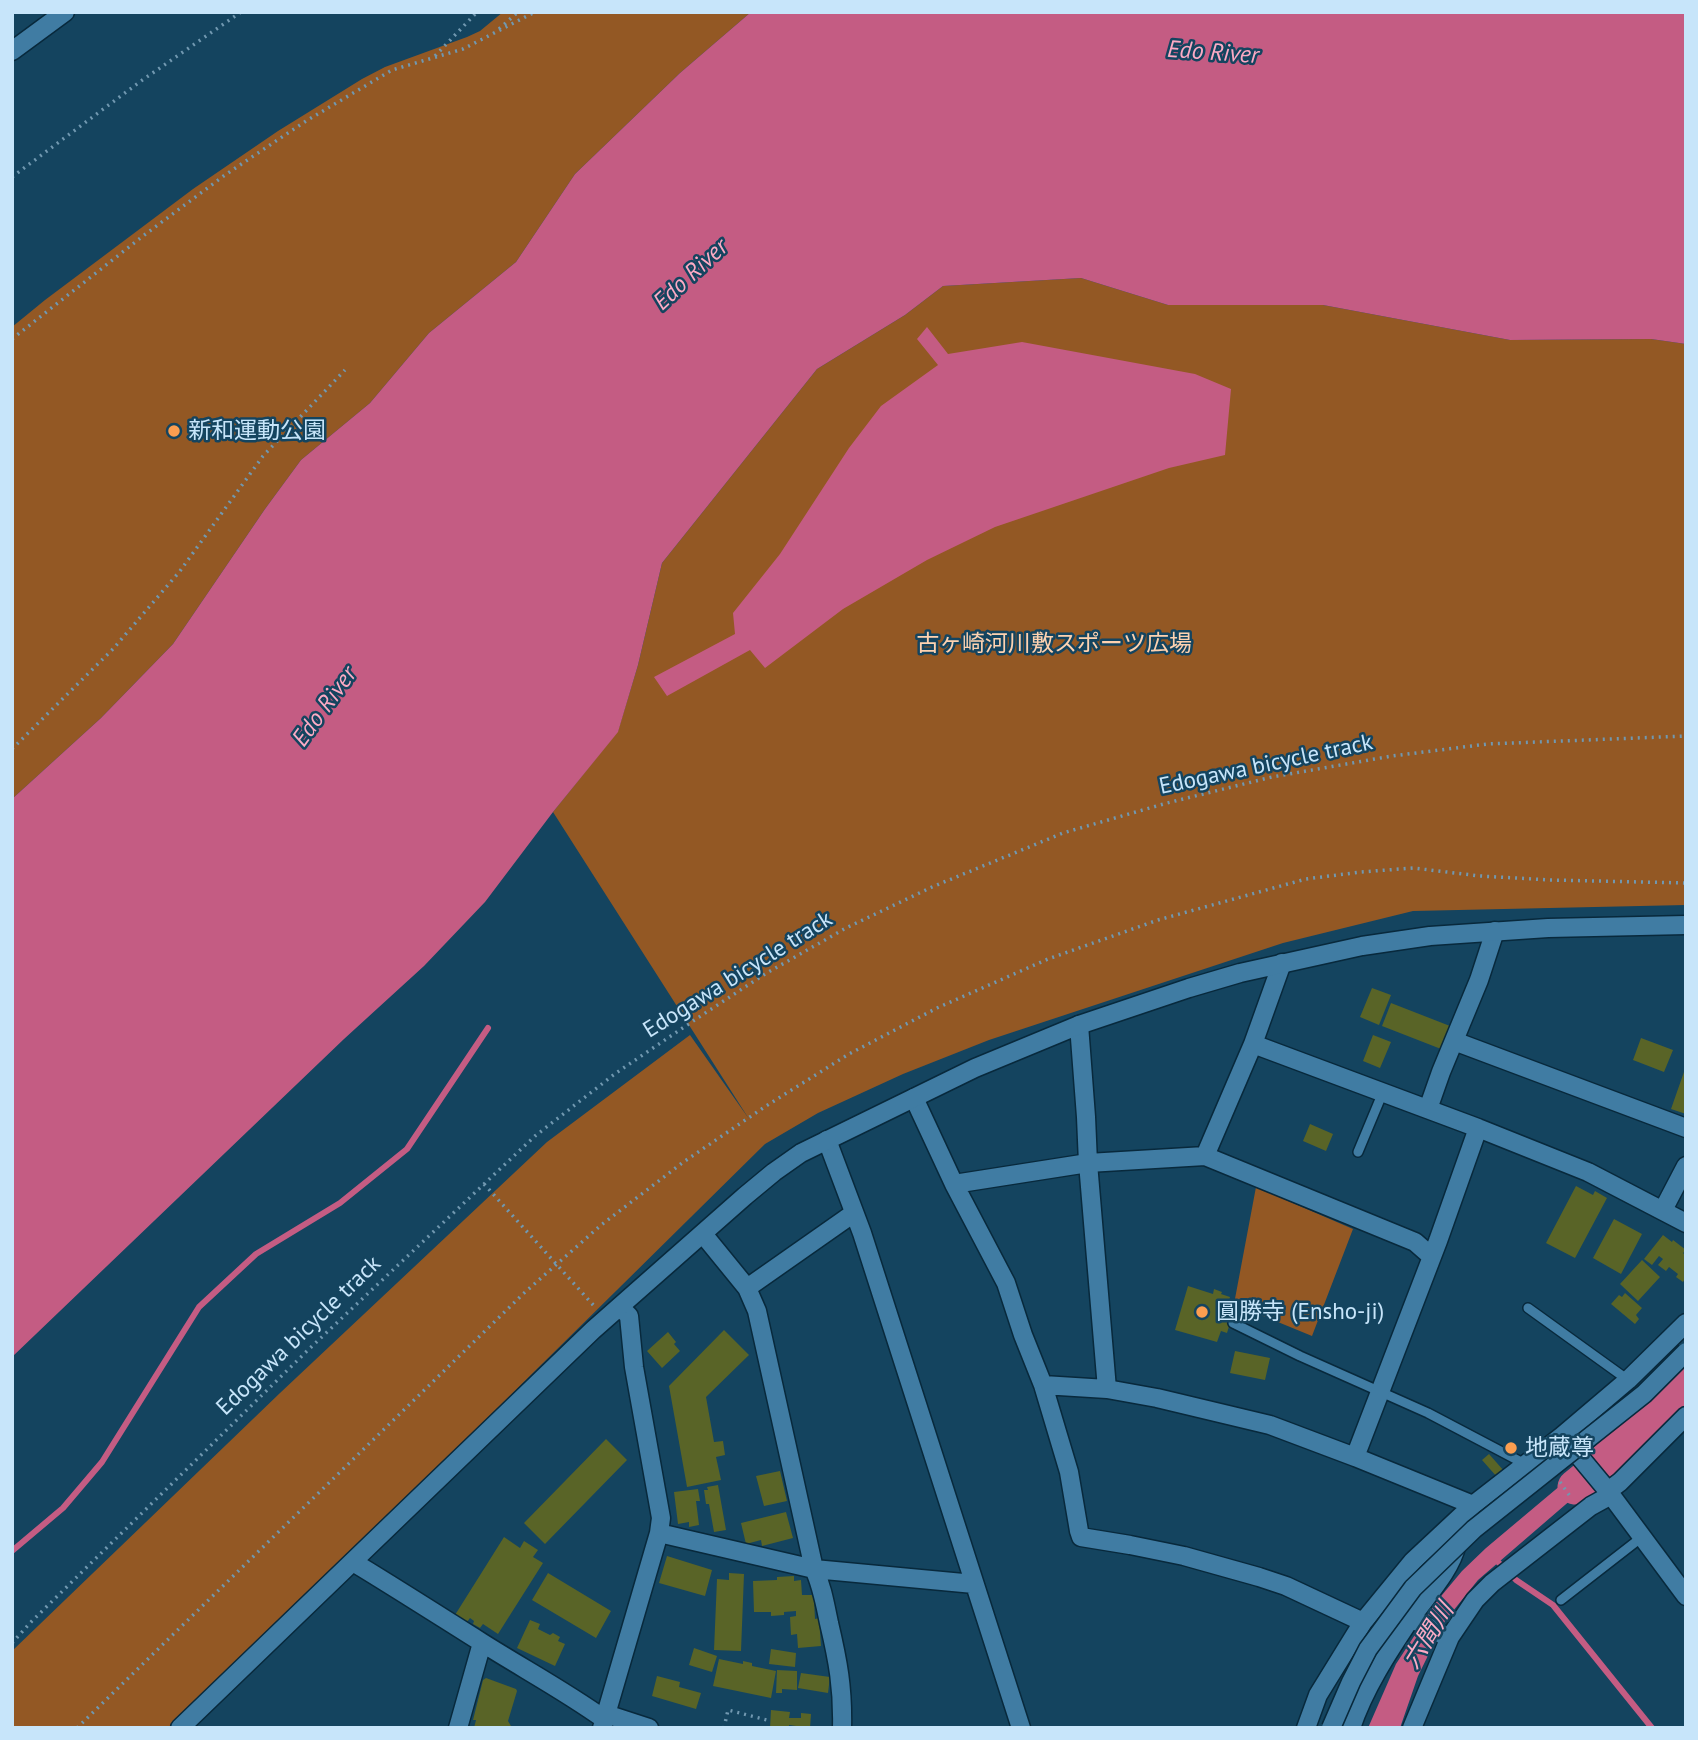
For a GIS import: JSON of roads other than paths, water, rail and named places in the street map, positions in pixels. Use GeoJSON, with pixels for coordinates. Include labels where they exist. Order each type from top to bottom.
{"type":"FeatureCollection","features":[{"type":"Feature","properties":{"kind":"street"},"geometry":{"type":"LineString","coordinates":[[12,51],[65,12]]}},
{"type":"Feature","properties":{"kind":"street"},"geometry":{"type":"LineString","coordinates":[[180,1728],[593,1330],[774,1172],[801,1153],[975,1068],[1079,1025],[1189,988],[1282,963],[1362,946],[1430,936],[1608,926],[1686,925]]}},
{"type":"Feature","properties":{"kind":"street"},"geometry":{"type":"LineString","coordinates":[[1428,1109],[1479,980],[1494,931]]}},
{"type":"Feature","properties":{"kind":"street"},"geometry":{"type":"LineString","coordinates":[[1205,1156],[1253,1044],[1282,963]]}},
{"type":"Feature","properties":{"kind":"street"},"geometry":{"type":"LineString","coordinates":[[1079,1025],[1087,1163],[1107,1389]]}},
{"type":"Feature","properties":{"kind":"street"},"geometry":{"type":"LineString","coordinates":[[1454,1041],[1686,1128]]}},
{"type":"Feature","properties":{"kind":"street"},"geometry":{"type":"LineString","coordinates":[[1253,1044],[1588,1171],[1686,1223]]}},
{"type":"Feature","properties":{"kind":"street"},"geometry":{"type":"LineString","coordinates":[[914,1098],[954,1184],[1006,1283],[1043,1385],[1069,1472],[1082,1537],[1184,1556],[1259,1577],[1286,1586],[1363,1622]]}},
{"type":"Feature","properties":{"kind":"street"},"geometry":{"type":"LineString","coordinates":[[1355,1457],[1438,1241],[1478,1128]]}},
{"type":"Feature","properties":{"kind":"street"},"geometry":{"type":"LineString","coordinates":[[827,1140],[862,1233],[932,1444],[1021,1728]]}},
{"type":"Feature","properties":{"kind":"street"},"geometry":{"type":"LineString","coordinates":[[954,1184],[1087,1163],[1205,1156],[1415,1242],[1432,1256]]}},
{"type":"Feature","properties":{"kind":"street"},"geometry":{"type":"LineString","coordinates":[[1663,1210],[1686,1166]]}},
{"type":"Feature","properties":{"kind":"street"},"geometry":{"type":"LineString","coordinates":[[747,1289],[854,1213]]}},
{"type":"Feature","properties":{"kind":"street"},"geometry":{"type":"LineString","coordinates":[[703,1234],[747,1289],[757,1311],[814,1569],[821,1585],[839,1667],[843,1699],[842,1728]]}},
{"type":"Feature","properties":{"kind":"street"},"geometry":{"type":"LineString","coordinates":[[604,1720],[659,1533],[661,1518],[634,1367],[629,1316],[620,1307]]}},
{"type":"Feature","properties":{"kind":"street"},"geometry":{"type":"LineString","coordinates":[[1306,1728],[1318,1695],[1363,1622],[1413,1561],[1467,1511],[1629,1380],[1686,1324]]}},
{"type":"Feature","properties":{"kind":"street"},"geometry":{"type":"LineString","coordinates":[[1331,1728],[1368,1649],[1413,1588],[1474,1529],[1644,1394],[1686,1352]]}},
{"type":"Feature","properties":{"kind":"street"},"geometry":{"type":"LineString","coordinates":[[1043,1385],[1107,1389],[1270,1425],[1355,1457],[1467,1511]]}},
{"type":"Feature","properties":{"kind":"street"},"geometry":{"type":"LineString","coordinates":[[1412,1728],[1449,1638],[1475,1600],[1492,1583],[1609,1493],[1686,1416]]}},
{"type":"Feature","properties":{"kind":"street"},"geometry":{"type":"LineString","coordinates":[[1562,1436],[1609,1493],[1686,1596]]}},
{"type":"Feature","properties":{"kind":"street"},"geometry":{"type":"LineString","coordinates":[[1351,1728],[1376,1673],[1454,1555],[1467,1511]]}},
{"type":"Feature","properties":{"kind":"street"},"geometry":{"type":"LineString","coordinates":[[659,1533],[814,1569],[974,1584]]}},
{"type":"Feature","properties":{"kind":"street"},"geometry":{"type":"LineString","coordinates":[[353,1562],[571,1696],[604,1720],[649,1728]]}},
{"type":"Feature","properties":{"kind":"street"},"geometry":{"type":"LineString","coordinates":[[1381,1600],[1410,1619],[1449,1638]]}},
{"type":"Feature","properties":{"kind":"street"},"geometry":{"type":"LineString","coordinates":[[458,1728],[482,1643]]}},
{"type":"Feature","properties":{"kind":"lane"},"geometry":{"type":"LineString","coordinates":[[1358,1152],[1383,1092]]}},
{"type":"Feature","properties":{"kind":"lane"},"geometry":{"type":"LineString","coordinates":[[1528,1308],[1629,1380]]}},
{"type":"Feature","properties":{"kind":"lane"},"geometry":{"type":"LineString","coordinates":[[1233,1323],[1428,1413],[1525,1464]]}},
{"type":"Feature","properties":{"kind":"lane"},"geometry":{"type":"LineString","coordinates":[[1561,1600],[1642,1537]]}},
{"type":"Feature","properties":{"kind":"water","name":"Edo River"},"geometry":{"type":"Polygon","coordinates":[[[751,12],[1686,12],[1686,344],[1651,339],[1510,340],[1323,305],[1168,305],[1081,278],[943,286],[905,315],[817,369],[662,563],[638,665],[618,732],[485,902],[424,966],[344,1039],[12,1357],[12,799],[101,718],[173,644],[301,460],[370,403],[429,333],[516,262],[575,174],[680,73],[751,12]]]}},
{"type":"Feature","properties":{"kind":"water"},"geometry":{"type":"Polygon","coordinates":[[[927,327],[948,354],[1022,342],[1195,374],[1231,389],[1225,455],[1169,468],[995,527],[927,560],[843,609],[765,668],[750,650],[667,696],[654,677],[735,634],[733,613],[780,554],[849,448],[881,406],[938,365],[917,339],[927,327]]]}},
{"type":"Feature","properties":{"kind":"water","name":"六間川"},"geometry":{"type":"Polygon","coordinates":[[[1605,1448],[1616,1461],[1478,1580],[1445,1621],[1418,1676],[1400,1728],[1368,1728],[1396,1664],[1437,1601],[1462,1571],[1605,1448]]]}},
{"type":"Feature","properties":{"kind":"waterway"},"geometry":{"type":"LineString","coordinates":[[12,1551],[63,1508],[102,1462],[199,1307],[256,1254],[340,1203],[407,1149],[488,1028]]}},
{"type":"Feature","properties":{"kind":"waterway"},"geometry":{"type":"LineString","coordinates":[[1575,1487],[1597,1469],[1686,1381]]}},
{"type":"Feature","properties":{"kind":"waterway"},"geometry":{"type":"LineString","coordinates":[[1492,1556],[1516,1580],[1553,1605],[1652,1728]]}},
{"type":"Feature","properties":{"kind":"place","name":"新和運動公園"},"geometry":{"type":"Point","coordinates":[174,431]}},
{"type":"Feature","properties":{"kind":"place","name":"圓勝寺 (Ensho-ji)"},"geometry":{"type":"Point","coordinates":[1202,1312]}},
{"type":"Feature","properties":{"kind":"place","name":"地蔵尊"},"geometry":{"type":"Point","coordinates":[1511,1448]}},
{"type":"Feature","properties":{"kind":"park label","name":"古ヶ崎河川敷スポーツ広場"},"geometry":{"type":"Point","coordinates":[1054,644]}}]}
